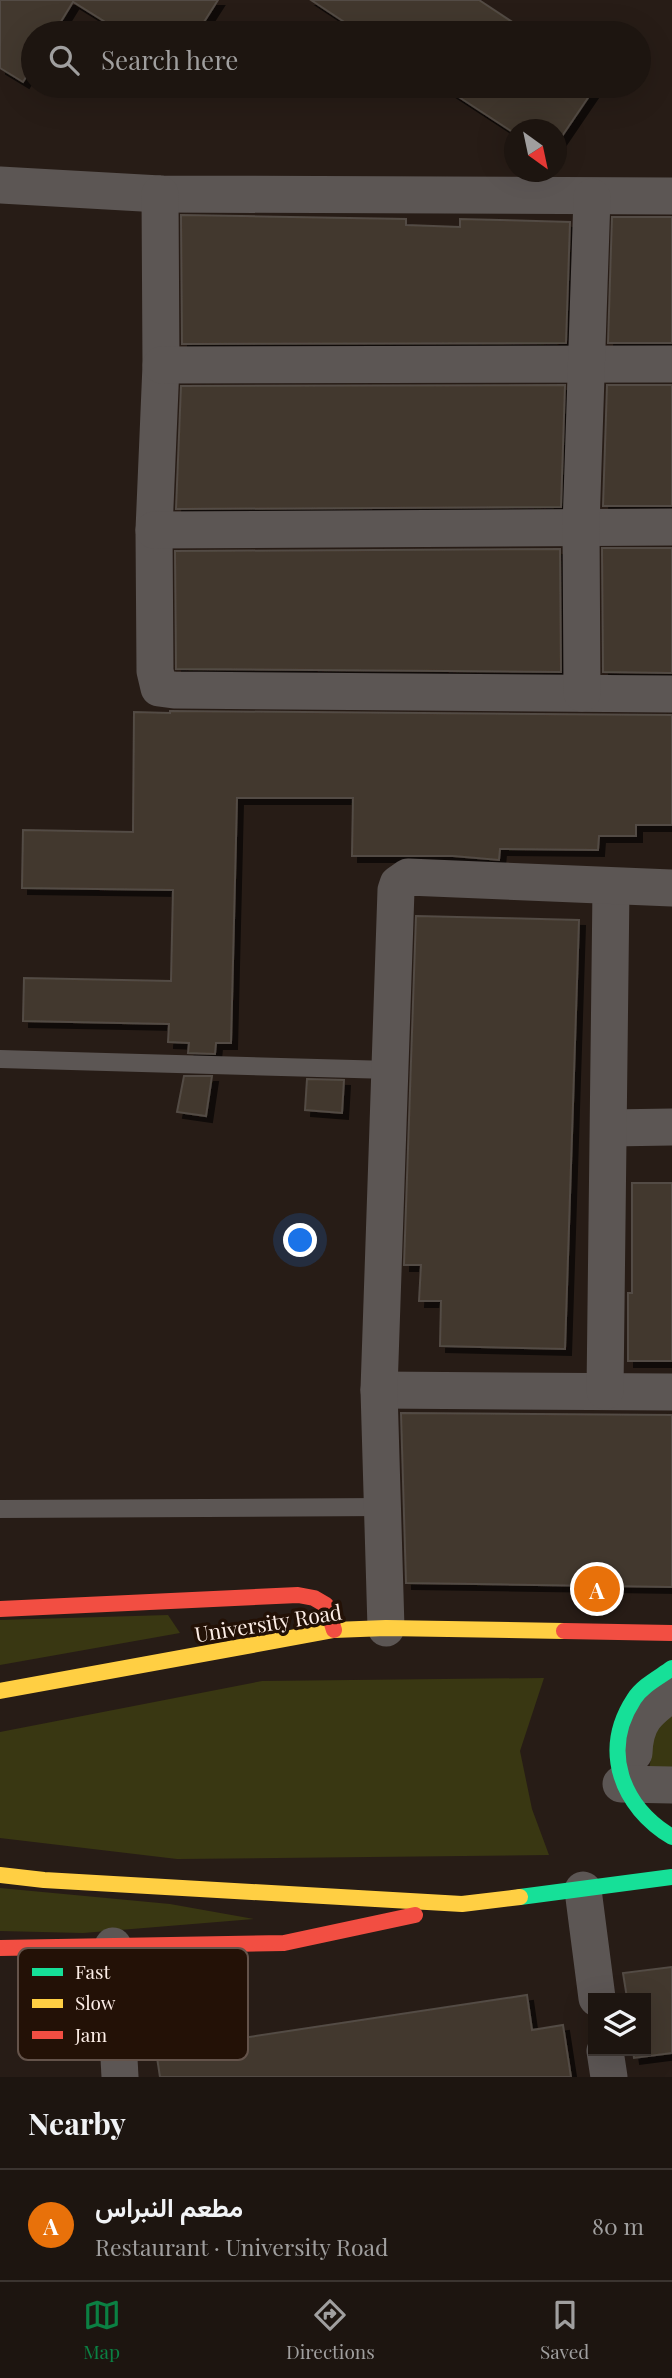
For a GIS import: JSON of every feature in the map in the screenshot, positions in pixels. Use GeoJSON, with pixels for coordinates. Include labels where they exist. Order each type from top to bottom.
{"type":"FeatureCollection","features":[{"type":"Feature","properties":{"kind":"highway"},"geometry":{"type":"LineString","coordinates":[[0,1609],[299,1595],[314,1598],[326,1605],[334,1630]]}},
{"type":"Feature","properties":{"kind":"highway","name":"University Road"},"geometry":{"type":"LineString","coordinates":[[0,1691],[334,1630],[386,1628],[672,1633]]}},
{"type":"Feature","properties":{"kind":"highway"},"geometry":{"type":"LineString","coordinates":[[672,1668],[635,1697],[618,1737],[636,1810],[672,1837]]}},
{"type":"Feature","properties":{"kind":"highway"},"geometry":{"type":"LineString","coordinates":[[0,1875],[44,1880],[461,1905]]}},
{"type":"Feature","properties":{"kind":"highway"},"geometry":{"type":"LineString","coordinates":[[0,1948],[284,1943],[461,1905],[672,1877]]}},
{"type":"Feature","properties":{"kind":"street"},"geometry":{"type":"LineString","coordinates":[[0,185],[160,194],[672,196]]}},
{"type":"Feature","properties":{"kind":"street"},"geometry":{"type":"LineString","coordinates":[[160,194],[161,365],[154,530],[155,671],[159,688],[672,694]]}},
{"type":"Feature","properties":{"kind":"street"},"geometry":{"type":"LineString","coordinates":[[582,693],[581,526],[592,197]]}},
{"type":"Feature","properties":{"kind":"street"},"geometry":{"type":"LineString","coordinates":[[161,365],[672,364]]}},
{"type":"Feature","properties":{"kind":"street"},"geometry":{"type":"LineString","coordinates":[[154,530],[672,527]]}},
{"type":"Feature","properties":{"kind":"street"},"geometry":{"type":"LineString","coordinates":[[386,1628],[379,1390],[396,890],[408,877],[672,888]]}},
{"type":"Feature","properties":{"kind":"street"},"geometry":{"type":"LineString","coordinates":[[606,1391],[611,887]]}},
{"type":"Feature","properties":{"kind":"street"},"geometry":{"type":"LineString","coordinates":[[610,1128],[672,1128]]}},
{"type":"Feature","properties":{"kind":"street"},"geometry":{"type":"LineString","coordinates":[[379,1390],[672,1392]]}},
{"type":"Feature","properties":{"kind":"street"},"geometry":{"type":"LineString","coordinates":[[628,1785],[634,1740],[640,1721],[672,1693]]}},
{"type":"Feature","properties":{"kind":"street"},"geometry":{"type":"LineString","coordinates":[[628,1785],[672,1785]]}},
{"type":"Feature","properties":{"kind":"street"},"geometry":{"type":"LineString","coordinates":[[628,1785],[661,1819],[672,1824]]}},
{"type":"Feature","properties":{"kind":"street"},"geometry":{"type":"LineString","coordinates":[[583,1890],[596,1993]]}},
{"type":"Feature","properties":{"kind":"street"},"geometry":{"type":"LineString","coordinates":[[606,2056],[609,2077]]}},
{"type":"Feature","properties":{"kind":"lane"},"geometry":{"type":"LineString","coordinates":[[0,1059],[390,1070]]}},
{"type":"Feature","properties":{"kind":"lane"},"geometry":{"type":"LineString","coordinates":[[0,1509],[383,1507]]}},
{"type":"Feature","properties":{"kind":"shaded area"},"geometry":{"type":"Polygon","coordinates":[[[168,1615],[180,1633],[0,1665],[0,1620],[168,1615]]]}},
{"type":"Feature","properties":{"kind":"shaded area"},"geometry":{"type":"Polygon","coordinates":[[[544,1678],[520,1751],[532,1809],[549,1855],[177,1859],[0,1838],[0,1732],[262,1681],[544,1678]]]}},
{"type":"Feature","properties":{"kind":"shaded area"},"geometry":{"type":"Polygon","coordinates":[[[672,1703],[672,1797],[648,1778],[655,1729],[672,1703]]]}},
{"type":"Feature","properties":{"kind":"shaded area"},"geometry":{"type":"Polygon","coordinates":[[[0,1888],[170,1904],[254,1919],[83,1933],[0,1931],[0,1888]]]}},
{"type":"Feature","properties":{"kind":"building"},"geometry":{"type":"Polygon","coordinates":[[[0,0],[218,0],[205,21],[104,21],[73,2],[61,21],[21,21],[21,81],[0,68],[0,0]]]}},
{"type":"Feature","properties":{"kind":"building"},"geometry":{"type":"Polygon","coordinates":[[[311,0],[479,0],[511,21],[343,21],[311,0]]]}},
{"type":"Feature","properties":{"kind":"building"},"geometry":{"type":"Polygon","coordinates":[[[460,98],[588,98],[567,129],[567,119],[504,119],[504,126],[460,98]]]}},
{"type":"Feature","properties":{"kind":"building"},"geometry":{"type":"Polygon","coordinates":[[[181,215],[406,219],[406,225],[460,227],[460,219],[570,222],[566,343],[182,344],[181,215]]]}},
{"type":"Feature","properties":{"kind":"building"},"geometry":{"type":"Polygon","coordinates":[[[612,217],[672,217],[672,343],[608,343],[612,217]]]}},
{"type":"Feature","properties":{"kind":"building"},"geometry":{"type":"Polygon","coordinates":[[[565,385],[561,507],[176,509],[181,386],[565,385]]]}},
{"type":"Feature","properties":{"kind":"building"},"geometry":{"type":"Polygon","coordinates":[[[607,385],[672,385],[672,506],[603,506],[607,385]]]}},
{"type":"Feature","properties":{"kind":"building"},"geometry":{"type":"Polygon","coordinates":[[[602,548],[672,548],[672,673],[603,672],[602,548]]]}},
{"type":"Feature","properties":{"kind":"building"},"geometry":{"type":"Polygon","coordinates":[[[560,549],[561,672],[176,669],[175,551],[560,549]]]}},
{"type":"Feature","properties":{"kind":"building"},"geometry":{"type":"Polygon","coordinates":[[[134,712],[672,715],[672,825],[636,825],[636,836],[599,836],[598,850],[500,849],[499,860],[453,856],[352,856],[353,798],[237,798],[231,1043],[216,1043],[215,1054],[188,1053],[189,1043],[168,1042],[169,1024],[23,1021],[24,978],[171,981],[173,890],[22,888],[23,830],[133,832],[134,712]]]}},
{"type":"Feature","properties":{"kind":"building"},"geometry":{"type":"Polygon","coordinates":[[[416,916],[579,920],[565,1349],[440,1346],[441,1301],[419,1301],[421,1265],[404,1265],[416,916]]]}},
{"type":"Feature","properties":{"kind":"building"},"geometry":{"type":"Polygon","coordinates":[[[184,1076],[212,1076],[206,1116],[177,1112],[184,1076]]]}},
{"type":"Feature","properties":{"kind":"building"},"geometry":{"type":"Polygon","coordinates":[[[307,1079],[344,1080],[342,1113],[305,1110],[307,1079]]]}},
{"type":"Feature","properties":{"kind":"building"},"geometry":{"type":"Polygon","coordinates":[[[632,1183],[672,1183],[672,1361],[628,1361],[628,1293],[632,1293],[632,1183]]]}},
{"type":"Feature","properties":{"kind":"building"},"geometry":{"type":"Polygon","coordinates":[[[401,1413],[672,1415],[672,1587],[406,1583],[401,1413]]]}},
{"type":"Feature","properties":{"kind":"building"},"geometry":{"type":"Polygon","coordinates":[[[672,1967],[672,2053],[651,2056],[651,1993],[626,1993],[623,1973],[672,1967]]]}},
{"type":"Feature","properties":{"kind":"building"},"geometry":{"type":"Polygon","coordinates":[[[527,1995],[532,2030],[563,2025],[571,2077],[160,2077],[157,2060],[248,2060],[248,2037],[527,1995]]]}},
{"type":"Feature","properties":{"kind":"traffic: fast"},"geometry":{"type":"LineString","coordinates":[[672,1668],[647,1685],[634,1699],[624,1719],[618,1758],[629,1794],[640,1810],[672,1837]]}},
{"type":"Feature","properties":{"kind":"traffic: fast"},"geometry":{"type":"LineString","coordinates":[[520,1897],[672,1877]]}},
{"type":"Feature","properties":{"kind":"traffic: slow"},"geometry":{"type":"LineString","coordinates":[[0,1691],[334,1630],[386,1628],[564,1631]]}},
{"type":"Feature","properties":{"kind":"traffic: slow"},"geometry":{"type":"LineString","coordinates":[[0,1875],[44,1880],[462,1904],[520,1897]]}},
{"type":"Feature","properties":{"kind":"traffic: jam"},"geometry":{"type":"LineString","coordinates":[[0,1609],[298,1595],[314,1598],[326,1605],[334,1630]]}},
{"type":"Feature","properties":{"kind":"traffic: jam"},"geometry":{"type":"LineString","coordinates":[[564,1631],[672,1633]]}},
{"type":"Feature","properties":{"kind":"traffic: jam"},"geometry":{"type":"LineString","coordinates":[[0,1948],[284,1943],[415,1915]]}},
{"type":"Feature","properties":{"kind":"place","name":"مطعم النبراس"},"geometry":{"type":"Point","coordinates":[597,1589]}}]}
